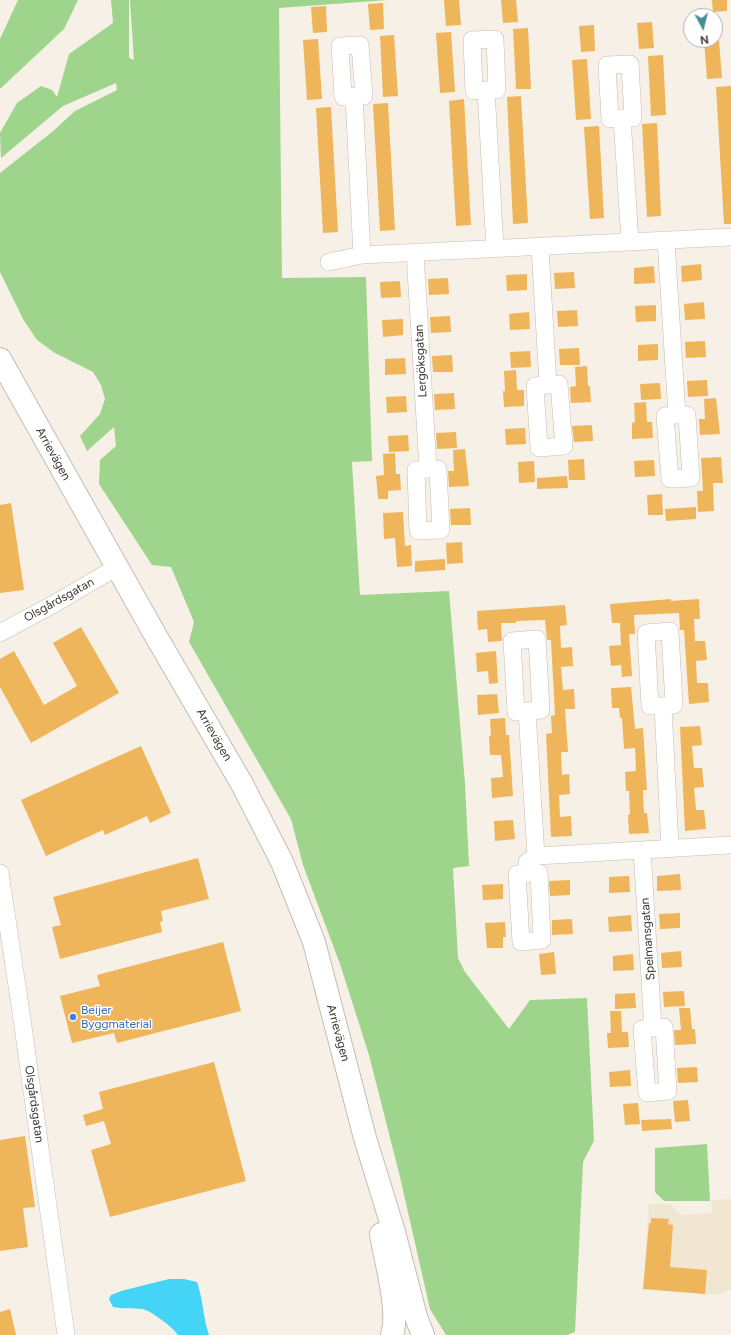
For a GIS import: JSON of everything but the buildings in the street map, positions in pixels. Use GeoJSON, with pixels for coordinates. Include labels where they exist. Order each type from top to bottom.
{"type":"FeatureCollection","features":[{"type":"Feature","properties":{"kind":"main road","name":"Arrievägen"},"geometry":{"type":"LineString","coordinates":[[0,359],[117,567],[242,784],[282,862],[314,942],[365,1138],[394,1232],[416,1317],[423,1335]]}},
{"type":"Feature","properties":{"kind":"main road","name":"Arrievägen"},"geometry":{"type":"LineString","coordinates":[[365,1138],[393,1304],[394,1320],[392,1335]]}},
{"type":"Feature","properties":{"kind":"street"},"geometry":{"type":"LineString","coordinates":[[486,90],[495,249]]}},
{"type":"Feature","properties":{"kind":"street"},"geometry":{"type":"LineString","coordinates":[[354,96],[362,255]]}},
{"type":"Feature","properties":{"kind":"street"},"geometry":{"type":"LineString","coordinates":[[622,118],[630,242]]}},
{"type":"Feature","properties":{"kind":"street"},"geometry":{"type":"LineString","coordinates":[[328,262],[362,255],[731,237]]}},
{"type":"Feature","properties":{"kind":"street"},"geometry":{"type":"LineString","coordinates":[[666,240],[677,415]]}},
{"type":"Feature","properties":{"kind":"street"},"geometry":{"type":"LineString","coordinates":[[540,247],[548,385]]}},
{"type":"Feature","properties":{"kind":"street","name":"Lergöksgatan"},"geometry":{"type":"LineString","coordinates":[[415,253],[428,469]]}},
{"type":"Feature","properties":{"kind":"street","name":"Olsgårdsgatan"},"geometry":{"type":"LineString","coordinates":[[0,633],[54,604],[117,567]]}},
{"type":"Feature","properties":{"kind":"street"},"geometry":{"type":"LineString","coordinates":[[663,706],[670,848]]}},
{"type":"Feature","properties":{"kind":"street"},"geometry":{"type":"LineString","coordinates":[[527,711],[536,856]]}},
{"type":"Feature","properties":{"kind":"street"},"geometry":{"type":"LineString","coordinates":[[527,873],[527,862],[536,856],[731,845]]}},
{"type":"Feature","properties":{"kind":"street","name":"Spelmansgatan"},"geometry":{"type":"LineString","coordinates":[[642,850],[653,1028]]}},
{"type":"Feature","properties":{"kind":"street","name":"Olsgårdsgatan"},"geometry":{"type":"LineString","coordinates":[[0,873],[66,1335]]}},
{"type":"Feature","properties":{"kind":"shaded area"},"geometry":{"type":"Polygon","coordinates":[[[731,1199],[731,1289],[717,1295],[643,1289],[649,1204],[670,1204],[681,1215],[712,1213],[712,1200],[731,1199]]]}},
{"type":"Feature","properties":{"kind":"green space"},"geometry":{"type":"Polygon","coordinates":[[[18,0],[78,0],[64,29],[0,89],[0,39],[18,0]]]}},
{"type":"Feature","properties":{"kind":"green space"},"geometry":{"type":"Polygon","coordinates":[[[111,0],[129,0],[129,58],[134,60],[130,0],[388,0],[279,8],[282,278],[366,277],[372,461],[352,462],[360,595],[449,591],[465,784],[469,866],[453,868],[458,958],[465,972],[509,1029],[530,1000],[587,998],[594,1141],[583,1162],[575,1332],[567,1335],[446,1335],[430,1309],[400,1177],[369,1055],[340,964],[303,865],[291,819],[189,642],[194,622],[171,567],[152,565],[99,484],[100,460],[116,446],[114,427],[87,451],[80,436],[100,414],[105,399],[101,385],[93,372],[55,353],[37,340],[23,319],[0,272],[0,173],[52,132],[75,111],[117,90],[116,83],[63,106],[1,158],[0,133],[17,103],[41,86],[52,90],[57,97],[69,54],[113,23],[111,0]]]}},
{"type":"Feature","properties":{"kind":"green space"},"geometry":{"type":"Polygon","coordinates":[[[707,1144],[710,1201],[664,1201],[655,1192],[655,1148],[707,1144]]]}},
{"type":"Feature","properties":{"kind":"water"},"geometry":{"type":"Polygon","coordinates":[[[169,1279],[184,1279],[197,1282],[209,1335],[178,1335],[167,1324],[150,1312],[142,1309],[113,1307],[109,1299],[111,1295],[121,1291],[169,1279]]]}},
{"type":"Feature","properties":{"kind":"place","name":"Beijer Byggmaterial"},"geometry":{"type":"Point","coordinates":[73,1017]}}]}
